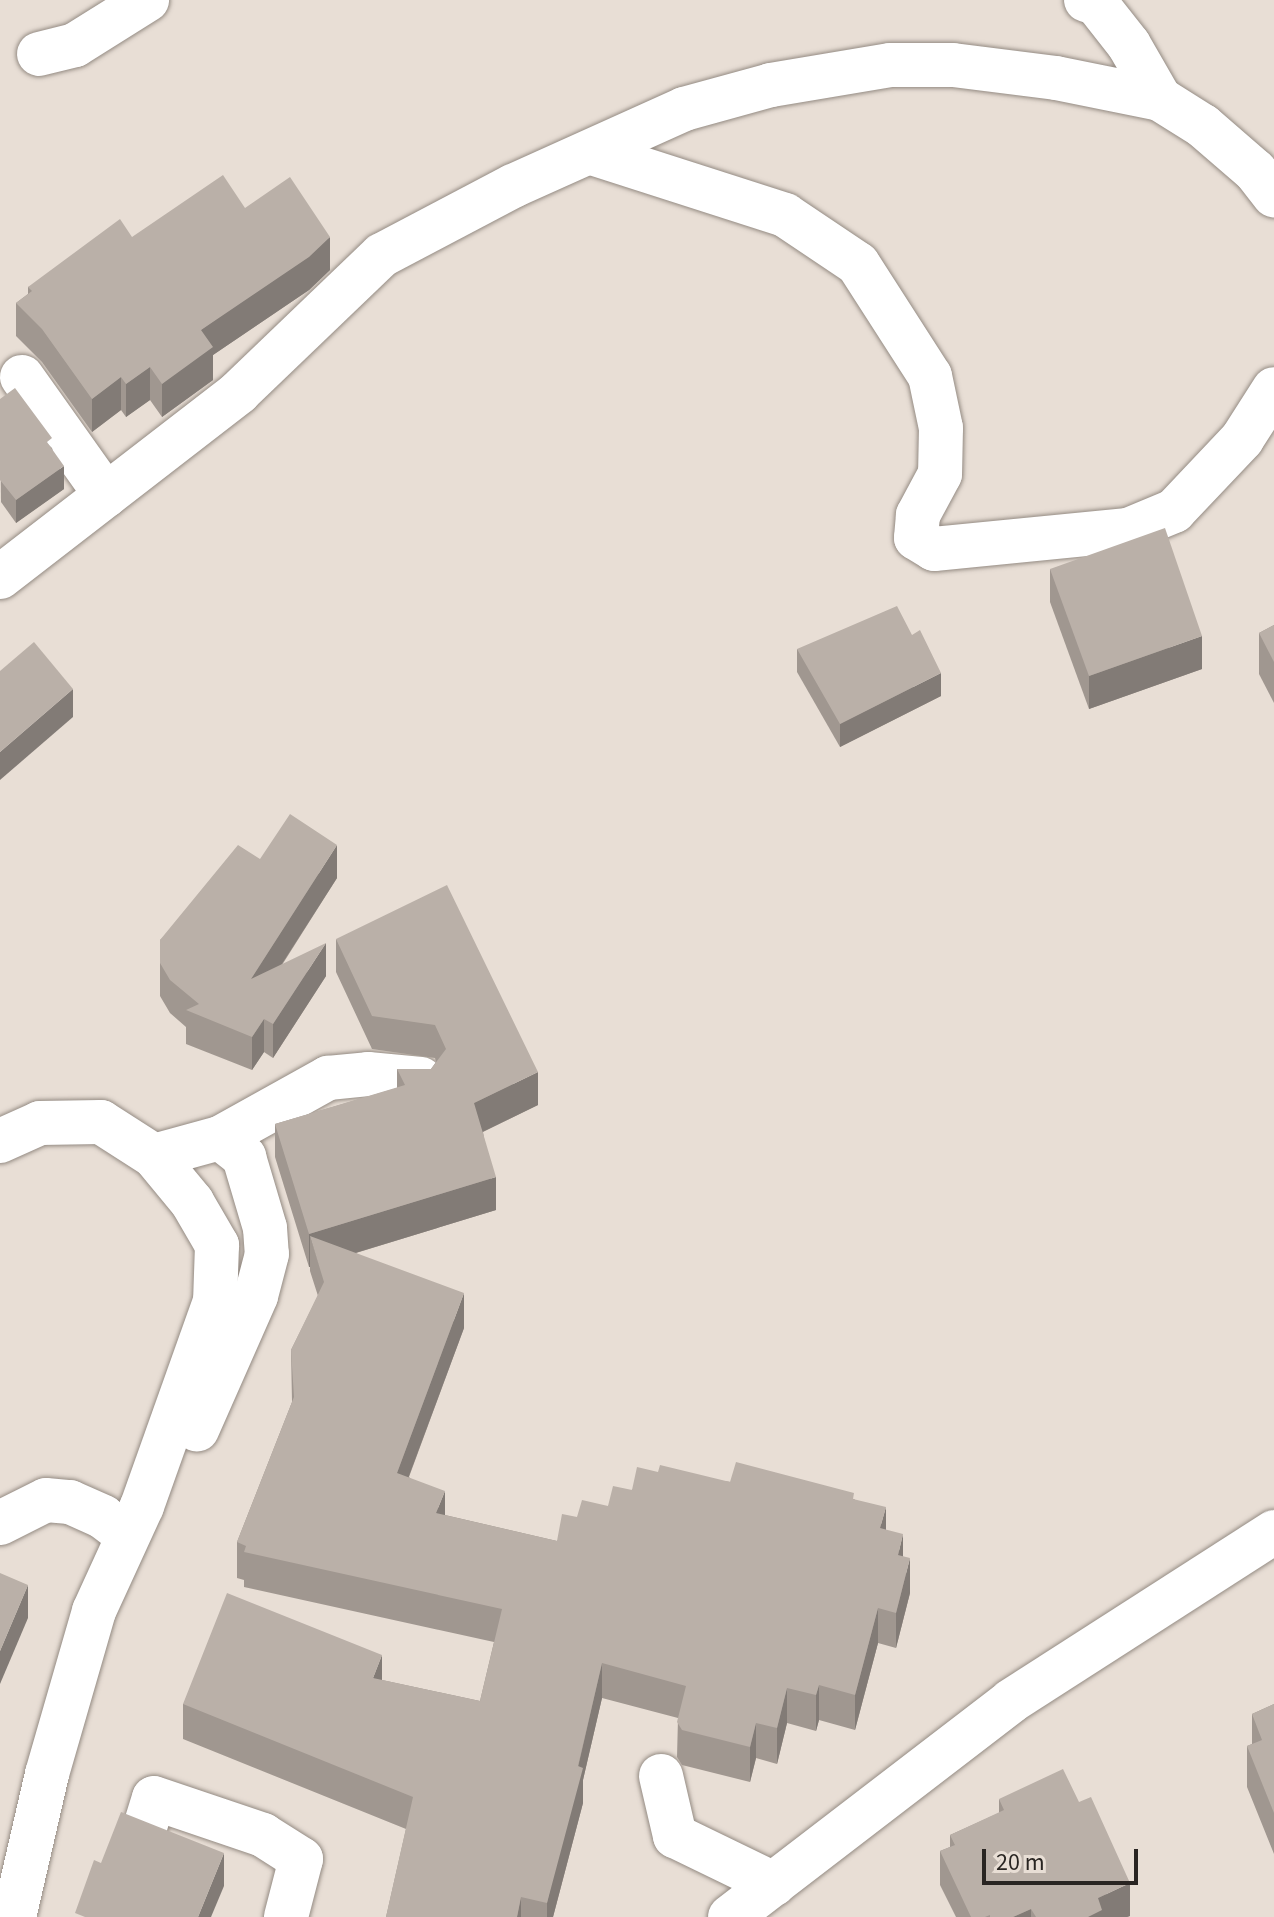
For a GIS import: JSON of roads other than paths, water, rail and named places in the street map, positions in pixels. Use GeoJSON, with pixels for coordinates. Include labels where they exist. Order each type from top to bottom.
{"type":"FeatureCollection","features":[{"type":"Feature","properties":{"kind":"street"},"geometry":{"type":"LineString","coordinates":[[39,54],[75,45],[147,0]]}},
{"type":"Feature","properties":{"kind":"street"},"geometry":{"type":"LineString","coordinates":[[1086,0],[1096,3],[1129,45],[1160,99]]}},
{"type":"Feature","properties":{"kind":"street"},"geometry":{"type":"LineString","coordinates":[[0,577],[239,392],[382,255],[513,186],[684,109],[771,85],[890,65],[953,65],[1056,78],[1160,99],[1203,126],[1255,171],[1274,195]]}},
{"type":"Feature","properties":{"kind":"street"},"geometry":{"type":"LineString","coordinates":[[592,153],[785,215],[858,264],[930,376],[941,428],[940,474],[918,515],[916,538],[934,549],[1128,530],[1174,511],[1242,439],[1274,389]]}},
{"type":"Feature","properties":{"kind":"street"},"geometry":{"type":"LineString","coordinates":[[22,377],[106,495]]}},
{"type":"Feature","properties":{"kind":"street"},"geometry":{"type":"LineString","coordinates":[[154,1156],[220,1138],[328,1078],[368,1074],[421,1079]]}},
{"type":"Feature","properties":{"kind":"street"},"geometry":{"type":"LineString","coordinates":[[0,1141],[40,1123],[101,1122],[154,1156],[192,1202],[217,1245],[215,1301],[128,1536],[94,1611],[16,1836],[14,1917]]}},
{"type":"Feature","properties":{"kind":"street"},"geometry":{"type":"LineString","coordinates":[[94,1611],[132,1601],[171,1487],[256,1296],[267,1254],[265,1228],[244,1157],[220,1138]]}},
{"type":"Feature","properties":{"kind":"street"},"geometry":{"type":"LineString","coordinates":[[0,1523],[46,1500],[70,1502],[103,1517],[128,1536]]}},
{"type":"Feature","properties":{"kind":"street"},"geometry":{"type":"LineString","coordinates":[[730,1917],[1011,1701],[1274,1532]]}},
{"type":"Feature","properties":{"kind":"street"},"geometry":{"type":"LineString","coordinates":[[661,1776],[675,1836],[774,1884]]}},
{"type":"Feature","properties":{"kind":"street"},"geometry":{"type":"LineString","coordinates":[[145,1827],[154,1798],[263,1835],[301,1859],[286,1917]]}}]}
